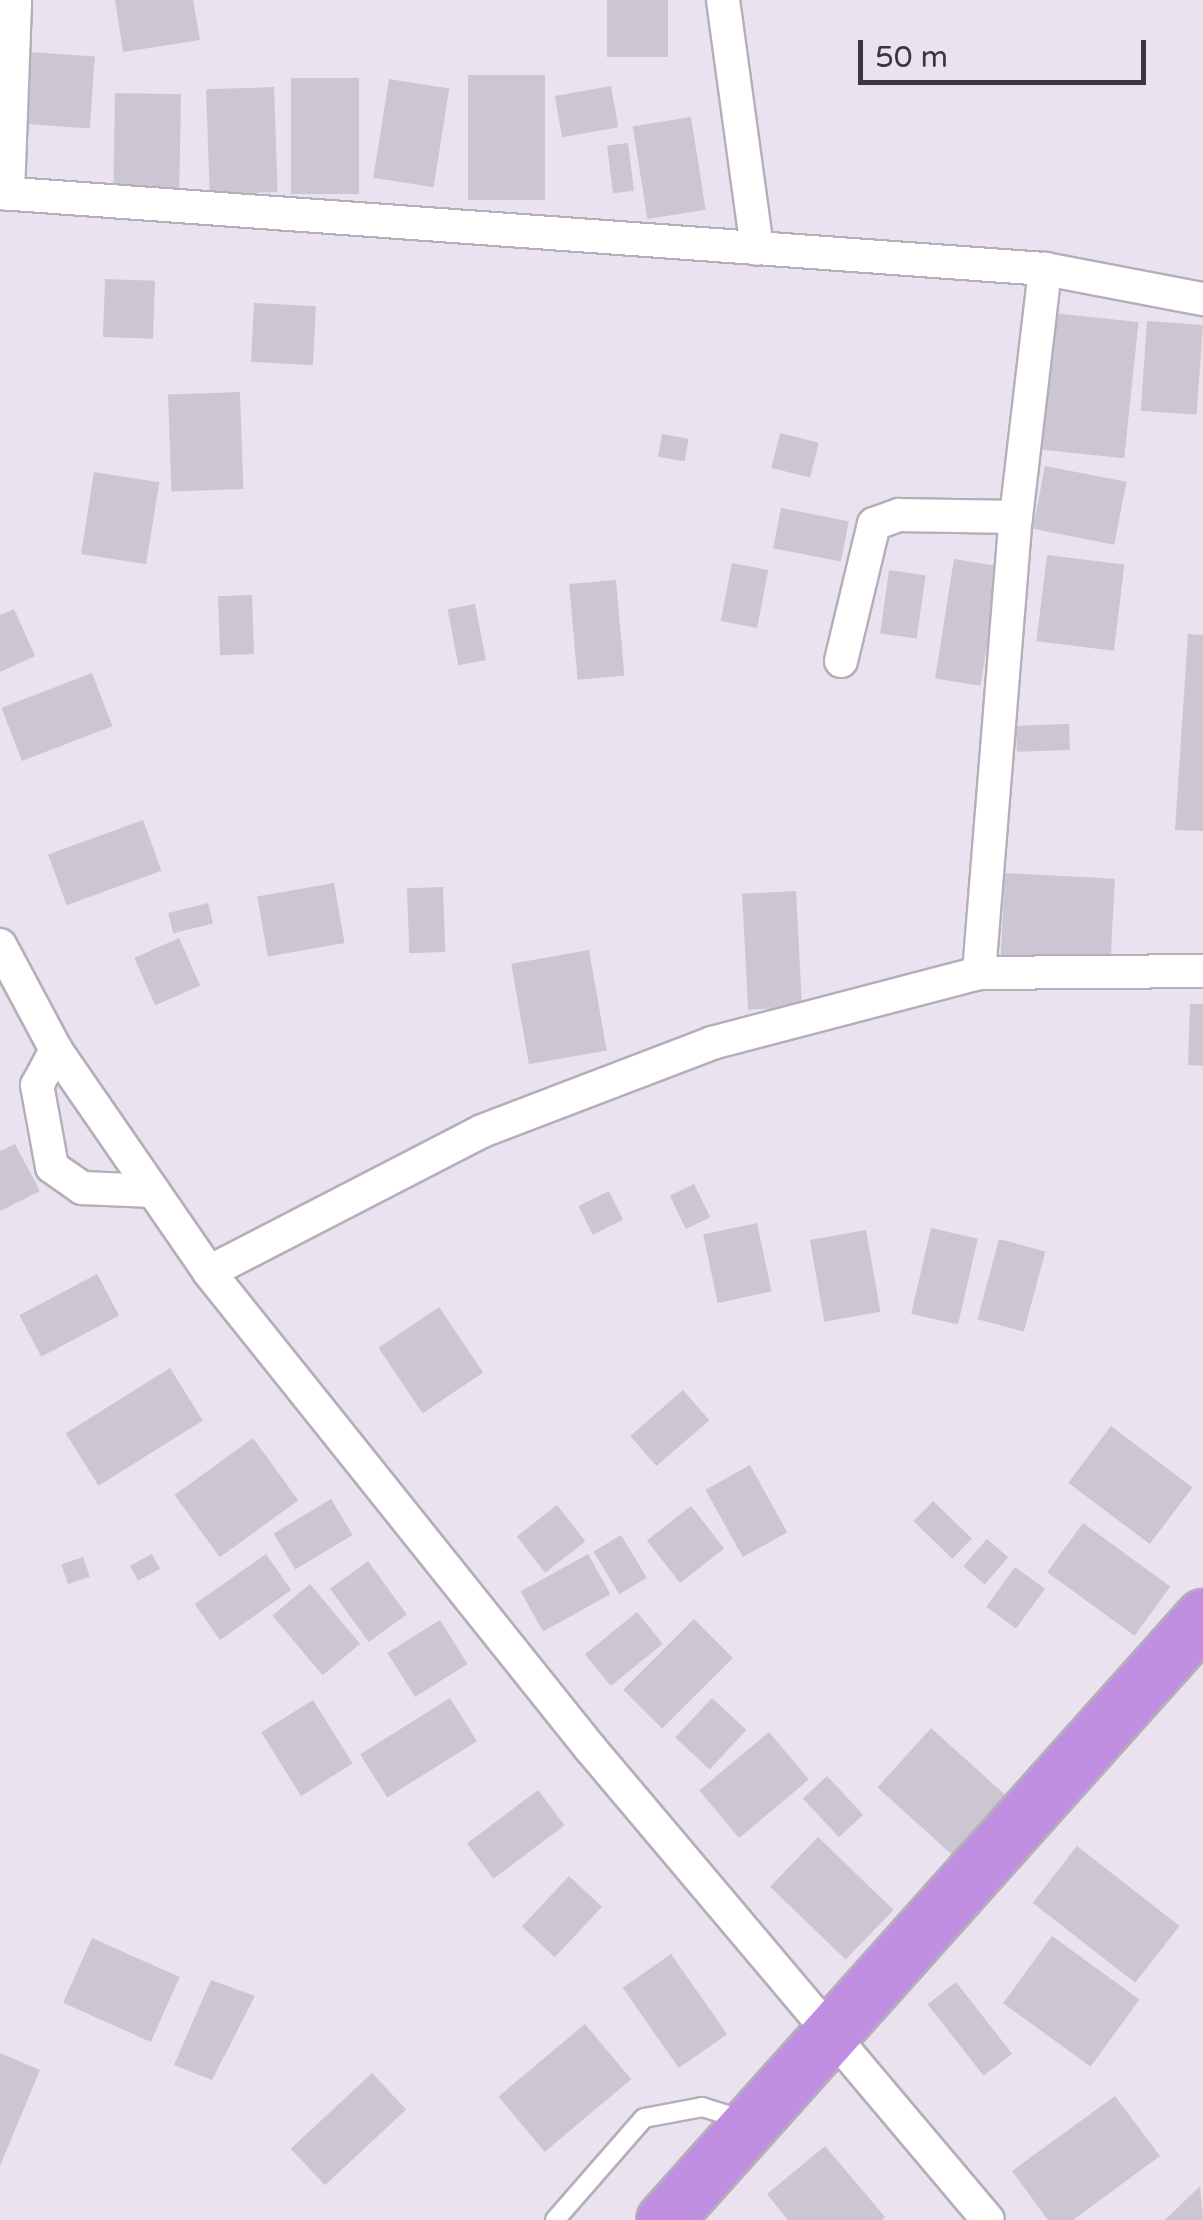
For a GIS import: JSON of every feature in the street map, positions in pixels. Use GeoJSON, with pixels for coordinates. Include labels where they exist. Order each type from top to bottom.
{"type":"FeatureCollection","features":[{"type":"Feature","properties":{"kind":"highway"},"geometry":{"type":"LineString","coordinates":[[664,2220],[1203,1617]]}},
{"type":"Feature","properties":{"kind":"street"},"geometry":{"type":"LineString","coordinates":[[15,0],[4,194],[1045,269],[1203,299]]}},
{"type":"Feature","properties":{"kind":"street"},"geometry":{"type":"LineString","coordinates":[[723,0],[757,249]]}},
{"type":"Feature","properties":{"kind":"street"},"geometry":{"type":"LineString","coordinates":[[980,973],[1016,517],[1045,269]]}},
{"type":"Feature","properties":{"kind":"street"},"geometry":{"type":"LineString","coordinates":[[841,661],[874,524],[899,515],[1016,517]]}},
{"type":"Feature","properties":{"kind":"street"},"geometry":{"type":"LineString","coordinates":[[0,945],[56,1050],[209,1272],[829,2035],[988,2220]]}},
{"type":"Feature","properties":{"kind":"street"},"geometry":{"type":"LineString","coordinates":[[209,1272],[482,1131],[712,1043],[980,973],[1203,971]]}},
{"type":"Feature","properties":{"kind":"street"},"geometry":{"type":"LineString","coordinates":[[56,1050],[36,1085],[39,1131],[52,1166],[82,1188],[153,1192]]}},
{"type":"Feature","properties":{"kind":"lane"},"geometry":{"type":"LineString","coordinates":[[555,2220],[644,2118],[702,2107],[751,2122]]}},
{"type":"Feature","properties":{"kind":"building"},"geometry":{"type":"Polygon","coordinates":[[[115,0],[193,0],[200,40],[123,52],[115,0]]]}},
{"type":"Feature","properties":{"kind":"building"},"geometry":{"type":"Polygon","coordinates":[[[607,0],[668,0],[668,57],[607,57],[607,0]]]}},
{"type":"Feature","properties":{"kind":"building"},"geometry":{"type":"Polygon","coordinates":[[[29,52],[95,57],[90,128],[24,124],[29,52]]]}},
{"type":"Feature","properties":{"kind":"building"},"geometry":{"type":"Polygon","coordinates":[[[468,75],[545,75],[545,200],[468,200],[468,75]]]}},
{"type":"Feature","properties":{"kind":"building"},"geometry":{"type":"Polygon","coordinates":[[[291,78],[359,78],[359,194],[291,194],[291,78]]]}},
{"type":"Feature","properties":{"kind":"building"},"geometry":{"type":"Polygon","coordinates":[[[389,79],[449,89],[434,187],[373,178],[389,79]]]}},
{"type":"Feature","properties":{"kind":"building"},"geometry":{"type":"Polygon","coordinates":[[[611,86],[618,127],[562,137],[555,96],[611,86]]]}},
{"type":"Feature","properties":{"kind":"building"},"geometry":{"type":"Polygon","coordinates":[[[274,87],[278,192],[210,194],[206,89],[274,87]]]}},
{"type":"Feature","properties":{"kind":"building"},"geometry":{"type":"Polygon","coordinates":[[[115,93],[181,94],[179,189],[113,188],[115,93]]]}},
{"type":"Feature","properties":{"kind":"building"},"geometry":{"type":"Polygon","coordinates":[[[691,117],[706,210],[647,219],[633,126],[691,117]]]}},
{"type":"Feature","properties":{"kind":"building"},"geometry":{"type":"Polygon","coordinates":[[[628,143],[634,191],[613,193],[607,146],[628,143]]]}},
{"type":"Feature","properties":{"kind":"building"},"geometry":{"type":"Polygon","coordinates":[[[105,279],[155,281],[153,339],[103,337],[105,279]]]}},
{"type":"Feature","properties":{"kind":"building"},"geometry":{"type":"Polygon","coordinates":[[[254,303],[316,306],[313,365],[251,362],[254,303]]]}},
{"type":"Feature","properties":{"kind":"building"},"geometry":{"type":"Polygon","coordinates":[[[1052,313],[1139,322],[1124,458],[1038,449],[1052,313]]]}},
{"type":"Feature","properties":{"kind":"building"},"geometry":{"type":"Polygon","coordinates":[[[1147,321],[1203,325],[1197,415],[1141,411],[1147,321]]]}},
{"type":"Feature","properties":{"kind":"building"},"geometry":{"type":"Polygon","coordinates":[[[240,392],[243,489],[171,491],[168,395],[240,392]]]}},
{"type":"Feature","properties":{"kind":"building"},"geometry":{"type":"Polygon","coordinates":[[[780,433],[819,443],[810,478],[771,468],[780,433]]]}},
{"type":"Feature","properties":{"kind":"building"},"geometry":{"type":"Polygon","coordinates":[[[662,434],[689,439],[685,461],[658,457],[662,434]]]}},
{"type":"Feature","properties":{"kind":"building"},"geometry":{"type":"Polygon","coordinates":[[[1045,466],[1126,482],[1114,545],[1033,529],[1045,466]]]}},
{"type":"Feature","properties":{"kind":"building"},"geometry":{"type":"Polygon","coordinates":[[[94,472],[159,482],[146,564],[81,554],[94,472]]]}},
{"type":"Feature","properties":{"kind":"building"},"geometry":{"type":"Polygon","coordinates":[[[781,508],[849,521],[841,561],[773,548],[781,508]]]}},
{"type":"Feature","properties":{"kind":"building"},"geometry":{"type":"Polygon","coordinates":[[[1047,555],[1124,565],[1114,651],[1036,641],[1047,555]]]}},
{"type":"Feature","properties":{"kind":"building"},"geometry":{"type":"Polygon","coordinates":[[[954,559],[999,566],[981,686],[935,679],[954,559]]]}},
{"type":"Feature","properties":{"kind":"building"},"geometry":{"type":"Polygon","coordinates":[[[732,563],[768,570],[757,628],[721,621],[732,563]]]}},
{"type":"Feature","properties":{"kind":"building"},"geometry":{"type":"Polygon","coordinates":[[[889,570],[926,575],[917,639],[880,633],[889,570]]]}},
{"type":"Feature","properties":{"kind":"building"},"geometry":{"type":"Polygon","coordinates":[[[616,580],[624,676],[578,680],[569,584],[616,580]]]}},
{"type":"Feature","properties":{"kind":"building"},"geometry":{"type":"Polygon","coordinates":[[[252,595],[254,654],[220,655],[218,596],[252,595]]]}},
{"type":"Feature","properties":{"kind":"building"},"geometry":{"type":"Polygon","coordinates":[[[475,604],[486,660],[458,665],[448,609],[475,604]]]}},
{"type":"Feature","properties":{"kind":"building"},"geometry":{"type":"Polygon","coordinates":[[[14,609],[35,656],[0,672],[0,615],[14,609]]]}},
{"type":"Feature","properties":{"kind":"building"},"geometry":{"type":"Polygon","coordinates":[[[1188,634],[1203,635],[1203,831],[1175,830],[1188,634]]]}},
{"type":"Feature","properties":{"kind":"building"},"geometry":{"type":"Polygon","coordinates":[[[92,673],[112,726],[22,761],[1,708],[92,673]]]}},
{"type":"Feature","properties":{"kind":"building"},"geometry":{"type":"Polygon","coordinates":[[[1069,724],[1070,750],[1017,752],[1016,726],[1069,724]]]}},
{"type":"Feature","properties":{"kind":"building"},"geometry":{"type":"Polygon","coordinates":[[[143,820],[161,871],[67,905],[48,855],[143,820]]]}},
{"type":"Feature","properties":{"kind":"building"},"geometry":{"type":"Polygon","coordinates":[[[1005,873],[1115,879],[1110,967],[1000,961],[1005,873]]]}},
{"type":"Feature","properties":{"kind":"building"},"geometry":{"type":"Polygon","coordinates":[[[334,883],[345,943],[268,957],[257,897],[334,883]]]}},
{"type":"Feature","properties":{"kind":"building"},"geometry":{"type":"Polygon","coordinates":[[[443,887],[445,952],[409,953],[407,888],[443,887]]]}},
{"type":"Feature","properties":{"kind":"building"},"geometry":{"type":"Polygon","coordinates":[[[796,891],[802,1007],[748,1010],[742,894],[796,891]]]}},
{"type":"Feature","properties":{"kind":"building"},"geometry":{"type":"Polygon","coordinates":[[[208,903],[213,923],[173,933],[168,913],[208,903]]]}},
{"type":"Feature","properties":{"kind":"building"},"geometry":{"type":"Polygon","coordinates":[[[179,938],[200,986],[155,1005],[134,958],[179,938]]]}},
{"type":"Feature","properties":{"kind":"building"},"geometry":{"type":"Polygon","coordinates":[[[589,950],[607,1050],[529,1064],[511,964],[589,950]]]}},
{"type":"Feature","properties":{"kind":"building"},"geometry":{"type":"Polygon","coordinates":[[[1190,1004],[1203,1004],[1203,1066],[1188,1065],[1190,1004]]]}},
{"type":"Feature","properties":{"kind":"building"},"geometry":{"type":"Polygon","coordinates":[[[15,1144],[40,1191],[0,1211],[0,1151],[15,1144]]]}},
{"type":"Feature","properties":{"kind":"building"},"geometry":{"type":"Polygon","coordinates":[[[694,1184],[710,1217],[686,1229],[670,1196],[694,1184]]]}},
{"type":"Feature","properties":{"kind":"building"},"geometry":{"type":"Polygon","coordinates":[[[609,1191],[623,1220],[592,1235],[578,1206],[609,1191]]]}},
{"type":"Feature","properties":{"kind":"building"},"geometry":{"type":"Polygon","coordinates":[[[757,1223],[772,1291],[718,1303],[703,1234],[757,1223]]]}},
{"type":"Feature","properties":{"kind":"building"},"geometry":{"type":"Polygon","coordinates":[[[931,1228],[978,1239],[958,1325],[911,1314],[931,1228]]]}},
{"type":"Feature","properties":{"kind":"building"},"geometry":{"type":"Polygon","coordinates":[[[866,1230],[880,1312],[824,1322],[810,1240],[866,1230]]]}},
{"type":"Feature","properties":{"kind":"building"},"geometry":{"type":"Polygon","coordinates":[[[999,1239],[1045,1251],[1024,1332],[978,1319],[999,1239]]]}},
{"type":"Feature","properties":{"kind":"building"},"geometry":{"type":"Polygon","coordinates":[[[97,1274],[119,1315],[41,1357],[19,1315],[97,1274]]]}},
{"type":"Feature","properties":{"kind":"building"},"geometry":{"type":"Polygon","coordinates":[[[439,1307],[483,1372],[423,1413],[378,1348],[439,1307]]]}},
{"type":"Feature","properties":{"kind":"building"},"geometry":{"type":"Polygon","coordinates":[[[170,1368],[203,1421],[99,1486],[66,1433],[170,1368]]]}},
{"type":"Feature","properties":{"kind":"building"},"geometry":{"type":"Polygon","coordinates":[[[683,1390],[709,1420],[656,1466],[630,1436],[683,1390]]]}},
{"type":"Feature","properties":{"kind":"building"},"geometry":{"type":"Polygon","coordinates":[[[1111,1426],[1192,1487],[1150,1544],[1068,1483],[1111,1426]]]}},
{"type":"Feature","properties":{"kind":"building"},"geometry":{"type":"Polygon","coordinates":[[[253,1438],[298,1500],[220,1557],[175,1495],[253,1438]]]}},
{"type":"Feature","properties":{"kind":"building"},"geometry":{"type":"Polygon","coordinates":[[[750,1465],[787,1532],[743,1557],[705,1490],[750,1465]]]}},
{"type":"Feature","properties":{"kind":"building"},"geometry":{"type":"Polygon","coordinates":[[[331,1499],[353,1535],[295,1570],[274,1534],[331,1499]]]}},
{"type":"Feature","properties":{"kind":"building"},"geometry":{"type":"Polygon","coordinates":[[[933,1501],[972,1539],[952,1559],[914,1521],[933,1501]]]}},
{"type":"Feature","properties":{"kind":"building"},"geometry":{"type":"Polygon","coordinates":[[[557,1505],[585,1541],[545,1573],[517,1536],[557,1505]]]}},
{"type":"Feature","properties":{"kind":"building"},"geometry":{"type":"Polygon","coordinates":[[[691,1506],[724,1549],[680,1583],[647,1540],[691,1506]]]}},
{"type":"Feature","properties":{"kind":"building"},"geometry":{"type":"Polygon","coordinates":[[[1083,1523],[1170,1586],[1135,1636],[1047,1572],[1083,1523]]]}},
{"type":"Feature","properties":{"kind":"building"},"geometry":{"type":"Polygon","coordinates":[[[621,1535],[647,1578],[619,1594],[594,1551],[621,1535]]]}},
{"type":"Feature","properties":{"kind":"building"},"geometry":{"type":"Polygon","coordinates":[[[987,1539],[1008,1557],[985,1585],[963,1566],[987,1539]]]}},
{"type":"Feature","properties":{"kind":"building"},"geometry":{"type":"Polygon","coordinates":[[[152,1554],[160,1569],[138,1581],[130,1566],[152,1554]]]}},
{"type":"Feature","properties":{"kind":"building"},"geometry":{"type":"Polygon","coordinates":[[[266,1554],[291,1590],[220,1640],[195,1604],[266,1554]]]}},
{"type":"Feature","properties":{"kind":"building"},"geometry":{"type":"Polygon","coordinates":[[[588,1554],[610,1594],[543,1632],[521,1591],[588,1554]]]}},
{"type":"Feature","properties":{"kind":"building"},"geometry":{"type":"Polygon","coordinates":[[[83,1557],[90,1577],[68,1584],[61,1564],[83,1557]]]}},
{"type":"Feature","properties":{"kind":"building"},"geometry":{"type":"Polygon","coordinates":[[[368,1561],[407,1614],[369,1642],[330,1589],[368,1561]]]}},
{"type":"Feature","properties":{"kind":"building"},"geometry":{"type":"Polygon","coordinates":[[[1015,1567],[1045,1589],[1016,1628],[986,1607],[1015,1567]]]}},
{"type":"Feature","properties":{"kind":"building"},"geometry":{"type":"Polygon","coordinates":[[[310,1584],[360,1644],[323,1675],[272,1615],[310,1584]]]}},
{"type":"Feature","properties":{"kind":"building"},"geometry":{"type":"Polygon","coordinates":[[[637,1612],[663,1644],[611,1686],[585,1654],[637,1612]]]}},
{"type":"Feature","properties":{"kind":"building"},"geometry":{"type":"Polygon","coordinates":[[[694,1619],[733,1658],[662,1729],[623,1690],[694,1619]]]}},
{"type":"Feature","properties":{"kind":"building"},"geometry":{"type":"Polygon","coordinates":[[[440,1620],[468,1664],[415,1697],[387,1653],[440,1620]]]}},
{"type":"Feature","properties":{"kind":"building"},"geometry":{"type":"Polygon","coordinates":[[[450,1698],[477,1741],[387,1797],[360,1754],[450,1698]]]}},
{"type":"Feature","properties":{"kind":"building"},"geometry":{"type":"Polygon","coordinates":[[[712,1698],[746,1730],[710,1770],[675,1737],[712,1698]]]}},
{"type":"Feature","properties":{"kind":"building"},"geometry":{"type":"Polygon","coordinates":[[[313,1700],[353,1764],[301,1796],[261,1732],[313,1700]]]}},
{"type":"Feature","properties":{"kind":"building"},"geometry":{"type":"Polygon","coordinates":[[[931,1728],[1013,1802],[959,1861],[877,1787],[931,1728]]]}},
{"type":"Feature","properties":{"kind":"building"},"geometry":{"type":"Polygon","coordinates":[[[769,1732],[809,1779],[739,1838],[699,1790],[769,1732]]]}},
{"type":"Feature","properties":{"kind":"building"},"geometry":{"type":"Polygon","coordinates":[[[827,1776],[863,1815],[839,1837],[803,1799],[827,1776]]]}},
{"type":"Feature","properties":{"kind":"building"},"geometry":{"type":"Polygon","coordinates":[[[538,1790],[564,1825],[493,1879],[467,1844],[538,1790]]]}},
{"type":"Feature","properties":{"kind":"building"},"geometry":{"type":"Polygon","coordinates":[[[818,1837],[894,1910],[846,1960],[770,1887],[818,1837]]]}},
{"type":"Feature","properties":{"kind":"building"},"geometry":{"type":"Polygon","coordinates":[[[1077,1846],[1179,1926],[1135,1983],[1033,1903],[1077,1846]]]}},
{"type":"Feature","properties":{"kind":"building"},"geometry":{"type":"Polygon","coordinates":[[[569,1876],[602,1907],[555,1957],[522,1926],[569,1876]]]}},
{"type":"Feature","properties":{"kind":"building"},"geometry":{"type":"Polygon","coordinates":[[[1052,1936],[1139,1999],[1091,2067],[1003,2003],[1052,1936]]]}},
{"type":"Feature","properties":{"kind":"building"},"geometry":{"type":"Polygon","coordinates":[[[92,1938],[180,1977],[151,2042],[63,2003],[92,1938]]]}},
{"type":"Feature","properties":{"kind":"building"},"geometry":{"type":"Polygon","coordinates":[[[671,1954],[727,2034],[679,2068],[623,1988],[671,1954]]]}},
{"type":"Feature","properties":{"kind":"building"},"geometry":{"type":"Polygon","coordinates":[[[211,1980],[255,1996],[212,2080],[174,2065],[211,1980]]]}},
{"type":"Feature","properties":{"kind":"building"},"geometry":{"type":"Polygon","coordinates":[[[956,1982],[1012,2054],[984,2076],[928,2004],[956,1982]]]}},
{"type":"Feature","properties":{"kind":"building"},"geometry":{"type":"Polygon","coordinates":[[[585,2024],[631,2079],[545,2152],[498,2097],[585,2024]]]}},
{"type":"Feature","properties":{"kind":"building"},"geometry":{"type":"Polygon","coordinates":[[[0,2053],[40,2070],[0,2166],[0,2053]]]}},
{"type":"Feature","properties":{"kind":"building"},"geometry":{"type":"Polygon","coordinates":[[[372,2073],[406,2110],[325,2185],[291,2149],[372,2073]]]}},
{"type":"Feature","properties":{"kind":"building"},"geometry":{"type":"Polygon","coordinates":[[[1115,2096],[1160,2156],[1073,2220],[1048,2220],[1012,2171],[1115,2096]]]}},
{"type":"Feature","properties":{"kind":"building"},"geometry":{"type":"Polygon","coordinates":[[[825,2146],[885,2217],[882,2220],[788,2220],[767,2194],[825,2146]]]}},
{"type":"Feature","properties":{"kind":"building"},"geometry":{"type":"Polygon","coordinates":[[[1200,2186],[1203,2220],[1165,2220],[1200,2186]]]}}]}
